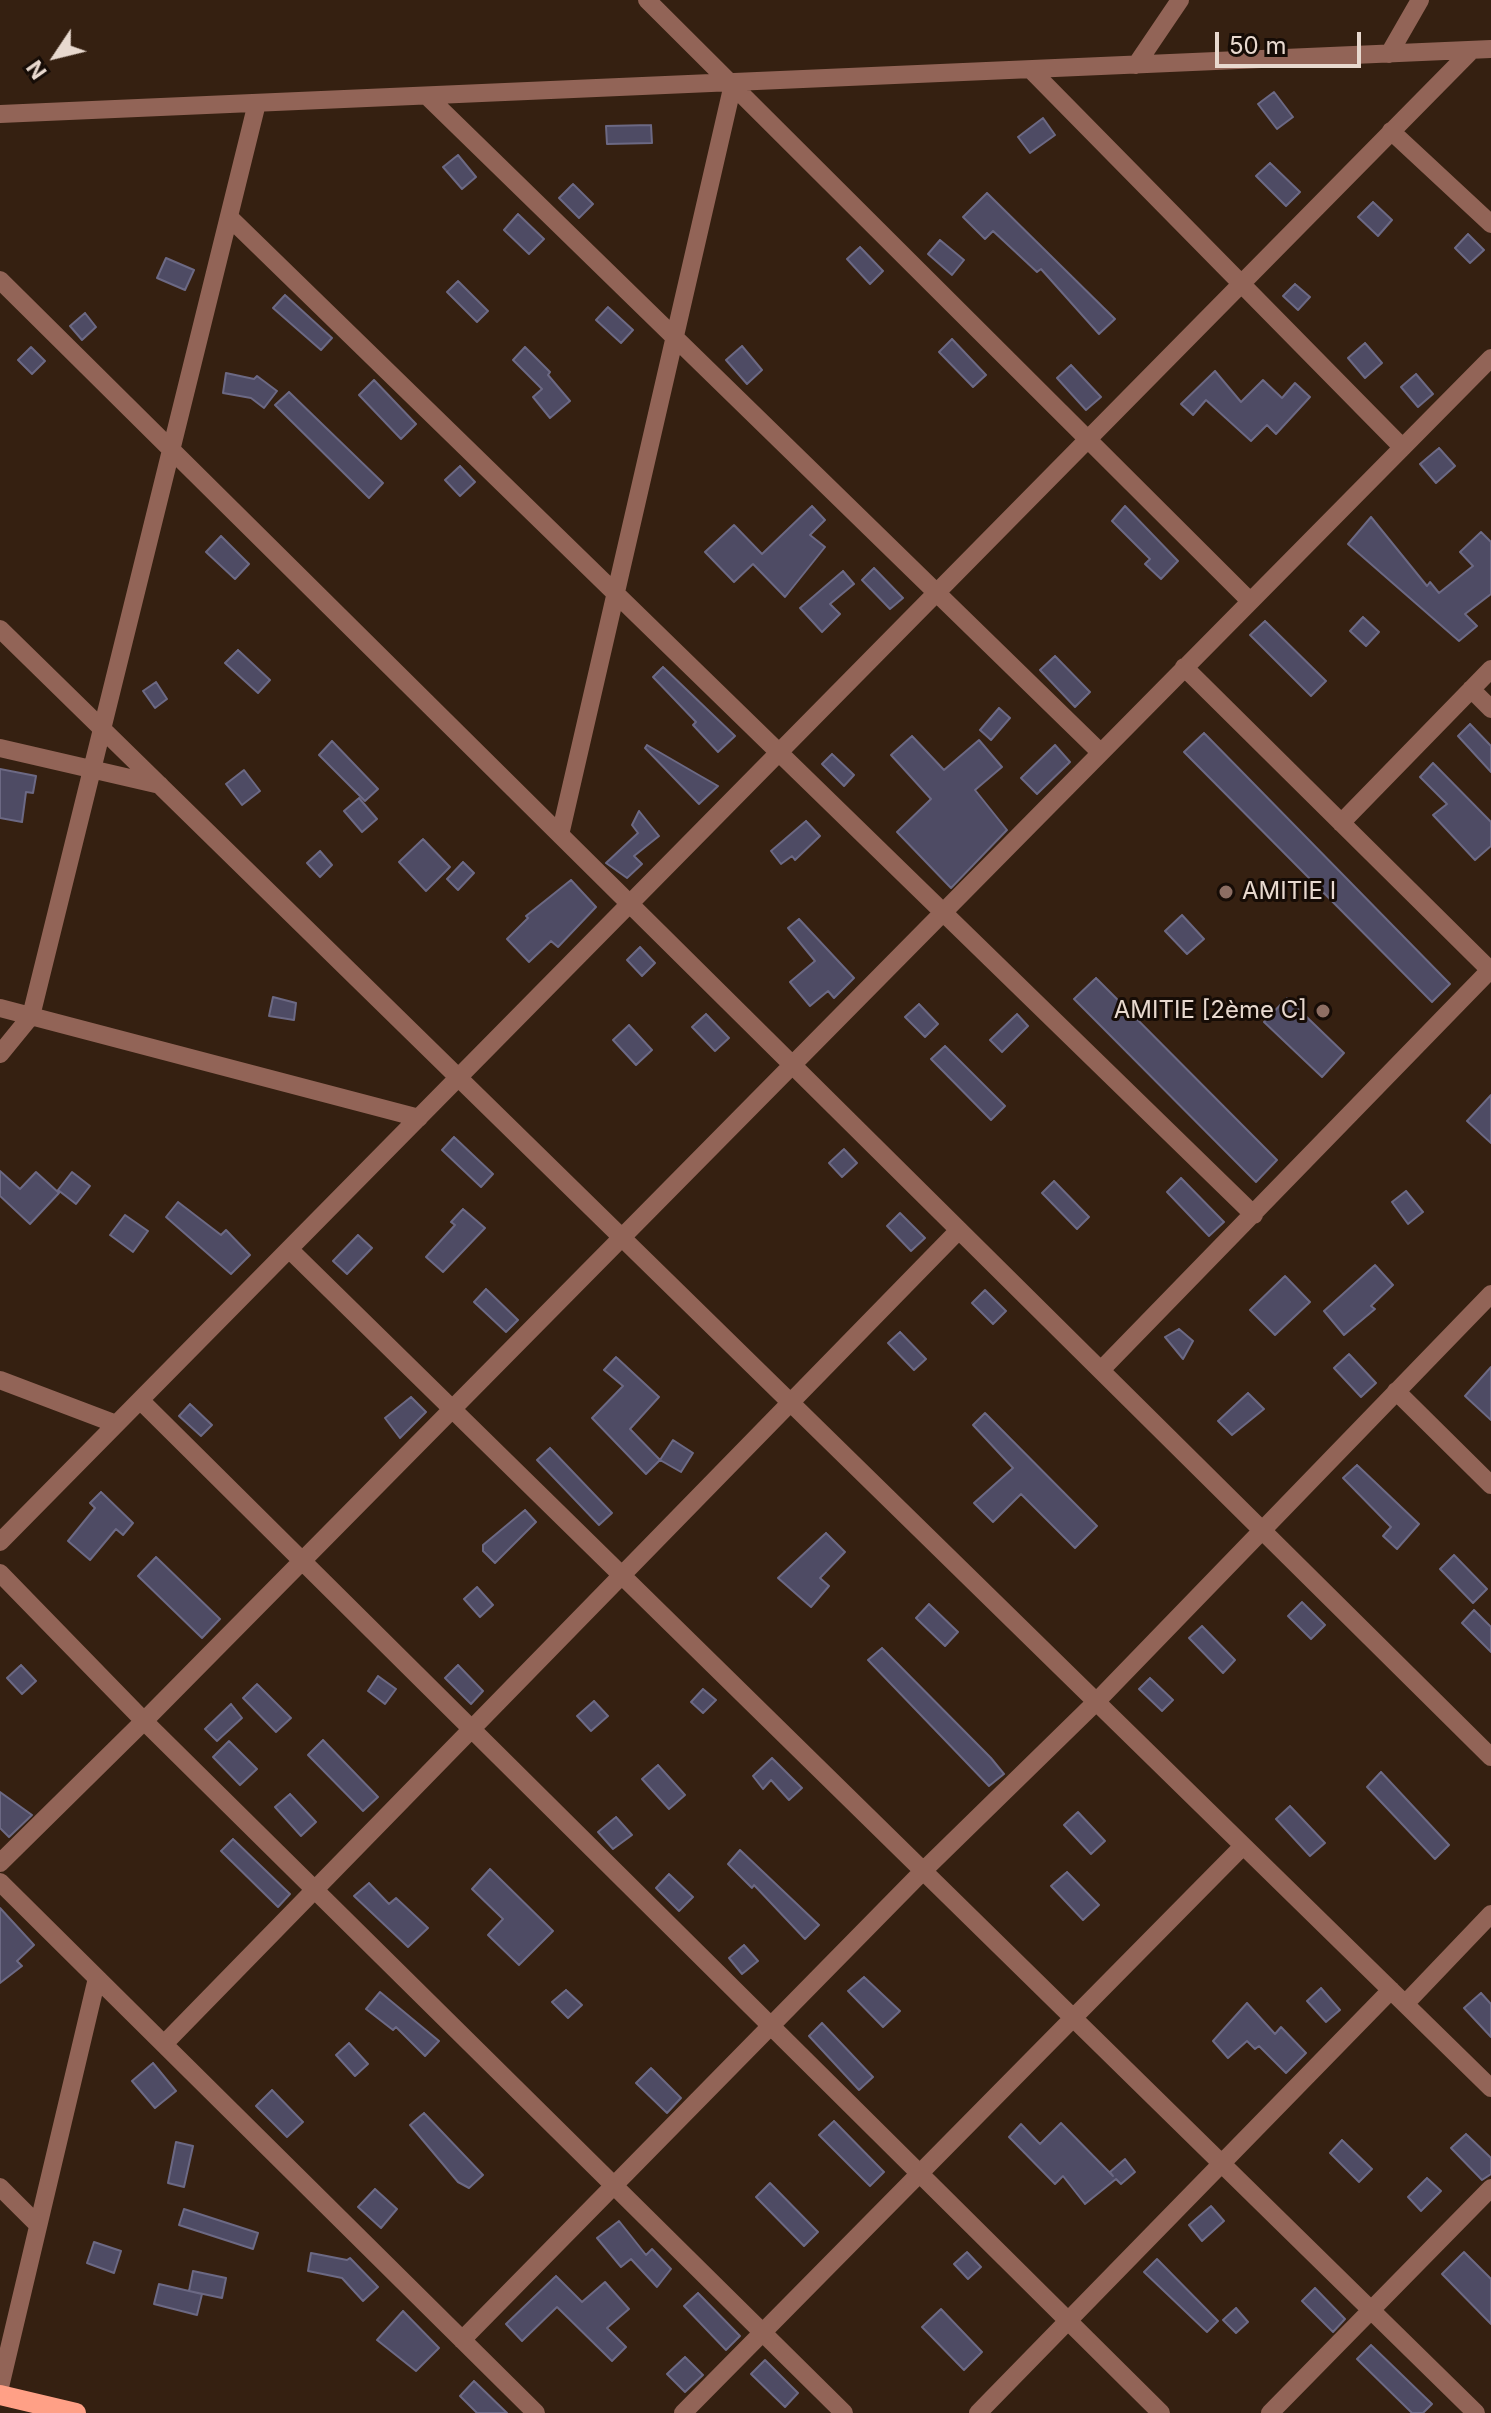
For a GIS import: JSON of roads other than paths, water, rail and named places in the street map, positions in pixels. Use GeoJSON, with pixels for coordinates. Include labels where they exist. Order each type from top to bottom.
{"type":"FeatureCollection","features":[{"type":"Feature","properties":{"kind":"main road"},"geometry":{"type":"LineString","coordinates":[[0,2395],[76,2413]]}},
{"type":"Feature","properties":{"kind":"street"},"geometry":{"type":"LineString","coordinates":[[647,0],[1250,601]]}},
{"type":"Feature","properties":{"kind":"street"},"geometry":{"type":"LineString","coordinates":[[1389,54],[1420,0]]}},
{"type":"Feature","properties":{"kind":"street"},"geometry":{"type":"LineString","coordinates":[[1136,65],[1174,2]]}},
{"type":"Feature","properties":{"kind":"street"},"geometry":{"type":"LineString","coordinates":[[0,114],[1491,49]]}},
{"type":"Feature","properties":{"kind":"street"},"geometry":{"type":"LineString","coordinates":[[0,1542],[1471,51]]}},
{"type":"Feature","properties":{"kind":"street"},"geometry":{"type":"LineString","coordinates":[[1031,70],[1402,447]]}},
{"type":"Feature","properties":{"kind":"street"},"geometry":{"type":"LineString","coordinates":[[560,835],[733,84]]}},
{"type":"Feature","properties":{"kind":"street"},"geometry":{"type":"LineString","coordinates":[[427,96],[1100,752]]}},
{"type":"Feature","properties":{"kind":"street"},"geometry":{"type":"LineString","coordinates":[[0,1054],[31,1016],[257,103]]}},
{"type":"Feature","properties":{"kind":"street"},"geometry":{"type":"LineString","coordinates":[[1391,131],[1491,224]]}},
{"type":"Feature","properties":{"kind":"street"},"geometry":{"type":"LineString","coordinates":[[229,217],[1254,1215]]}},
{"type":"Feature","properties":{"kind":"street"},"geometry":{"type":"LineString","coordinates":[[0,280],[1489,1751]]}},
{"type":"Feature","properties":{"kind":"street"},"geometry":{"type":"LineString","coordinates":[[0,1863],[1491,358]]}},
{"type":"Feature","properties":{"kind":"street"},"geometry":{"type":"LineString","coordinates":[[0,629],[1491,2088]]}},
{"type":"Feature","properties":{"kind":"street"},"geometry":{"type":"LineString","coordinates":[[1101,1370],[1491,971],[1184,667]]}},
{"type":"Feature","properties":{"kind":"street"},"geometry":{"type":"LineString","coordinates":[[1341,823],[1491,669]]}},
{"type":"Feature","properties":{"kind":"street"},"geometry":{"type":"LineString","coordinates":[[1471,689],[1491,709]]}},
{"type":"Feature","properties":{"kind":"street"},"geometry":{"type":"LineString","coordinates":[[0,748],[160,785]]}},
{"type":"Feature","properties":{"kind":"street"},"geometry":{"type":"LineString","coordinates":[[0,1008],[419,1118]]}},
{"type":"Feature","properties":{"kind":"street"},"geometry":{"type":"LineString","coordinates":[[164,2044],[959,1230]]}},
{"type":"Feature","properties":{"kind":"street"},"geometry":{"type":"LineString","coordinates":[[289,1249],[1476,2413]]}},
{"type":"Feature","properties":{"kind":"street"},"geometry":{"type":"LineString","coordinates":[[462,2340],[923,1871],[1097,1701],[1261,1528],[1491,1294]]}},
{"type":"Feature","properties":{"kind":"street"},"geometry":{"type":"LineString","coordinates":[[0,1380],[116,1424]]}},
{"type":"Feature","properties":{"kind":"street"},"geometry":{"type":"LineString","coordinates":[[1396,1391],[1491,1485]]}},
{"type":"Feature","properties":{"kind":"street"},"geometry":{"type":"LineString","coordinates":[[140,1400],[1161,2413]]}},
{"type":"Feature","properties":{"kind":"street"},"geometry":{"type":"LineString","coordinates":[[0,1573],[144,1721],[844,2413]]}},
{"type":"Feature","properties":{"kind":"street"},"geometry":{"type":"LineString","coordinates":[[683,2413],[1243,1846]]}},
{"type":"Feature","properties":{"kind":"street"},"geometry":{"type":"LineString","coordinates":[[0,1882],[536,2413]]}},
{"type":"Feature","properties":{"kind":"street"},"geometry":{"type":"LineString","coordinates":[[1405,2004],[1491,1914]]}},
{"type":"Feature","properties":{"kind":"street"},"geometry":{"type":"LineString","coordinates":[[0,2387],[97,1978]]}},
{"type":"Feature","properties":{"kind":"street"},"geometry":{"type":"LineString","coordinates":[[978,2413],[1391,1990]]}},
{"type":"Feature","properties":{"kind":"street"},"geometry":{"type":"LineString","coordinates":[[0,2187],[38,2225]]}},
{"type":"Feature","properties":{"kind":"street"},"geometry":{"type":"LineString","coordinates":[[1270,2413],[1491,2188]]}},
{"type":"Feature","properties":{"kind":"place","name":"AMITIE I"},"geometry":{"type":"Point","coordinates":[1226,892]}},
{"type":"Feature","properties":{"kind":"place","name":"AMITIE [2ème C]"},"geometry":{"type":"Point","coordinates":[1323,1011]}}]}
